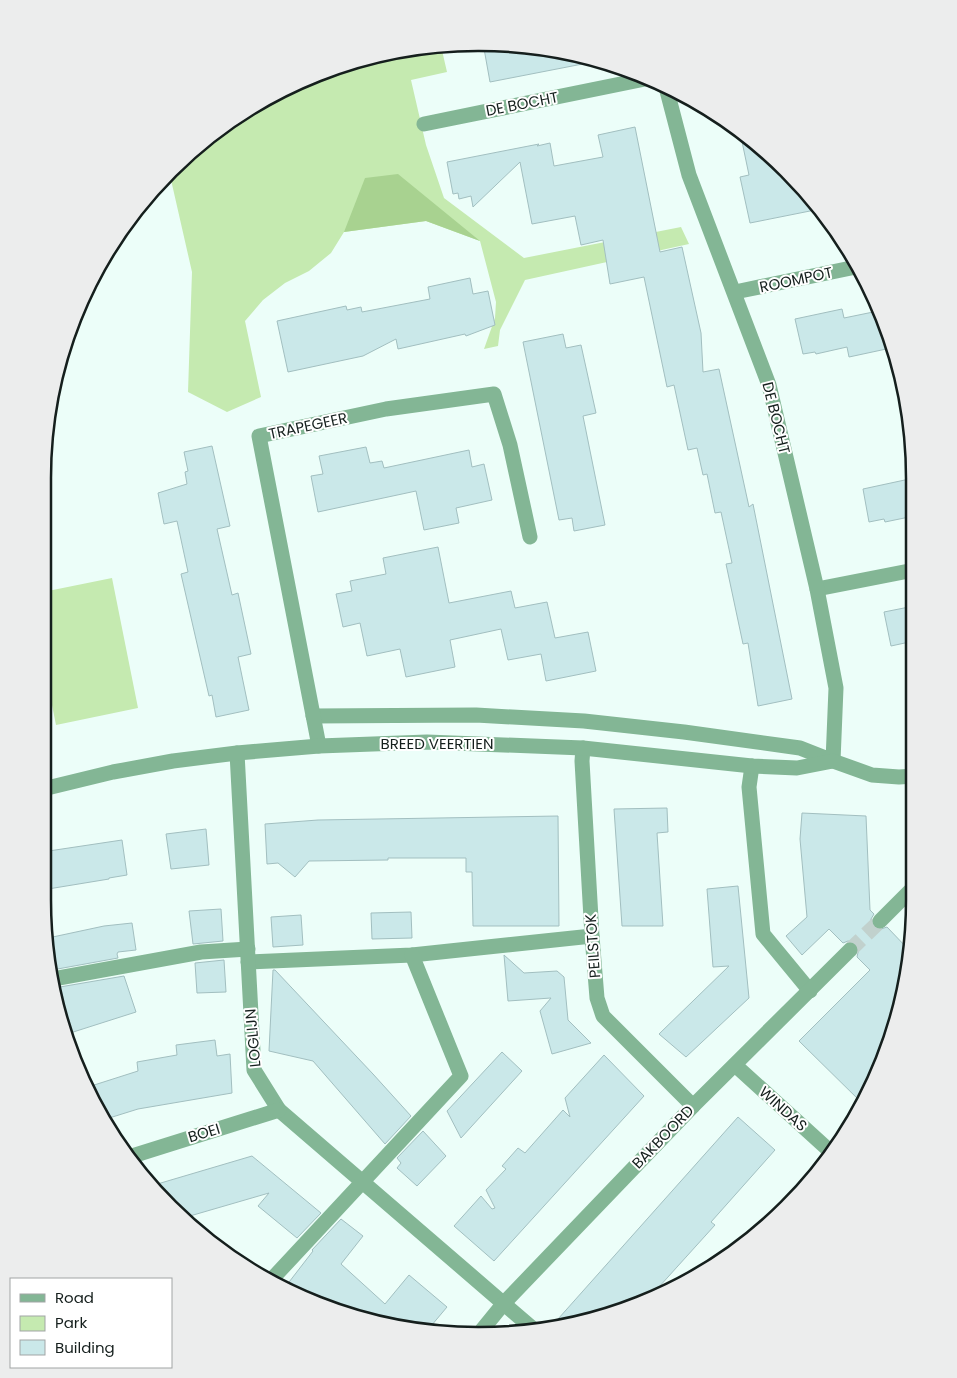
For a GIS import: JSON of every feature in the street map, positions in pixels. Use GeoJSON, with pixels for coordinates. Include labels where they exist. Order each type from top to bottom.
{"type":"FeatureCollection","features":[{"type":"Feature","properties":{"kind":"street","name":"DE BOCHT"},"geometry":{"type":"LineString","coordinates":[[424,124],[635,81]]}},
{"type":"Feature","properties":{"kind":"street","name":"DE BOCHT"},"geometry":{"type":"LineString","coordinates":[[668,96],[689,175],[769,385],[817,589],[836,688],[833,761]]}},
{"type":"Feature","properties":{"kind":"street","name":"ROOMPOT"},"geometry":{"type":"LineString","coordinates":[[735,292],[851,268]]}},
{"type":"Feature","properties":{"kind":"street","name":"TRAPEGEER"},"geometry":{"type":"LineString","coordinates":[[319,746],[259,436],[386,409],[494,394],[510,445],[530,537]]}},
{"type":"Feature","properties":{"kind":"street"},"geometry":{"type":"LineString","coordinates":[[817,589],[906,572]]}},
{"type":"Feature","properties":{"kind":"street","name":"BREED VEERTIEN"},"geometry":{"type":"LineString","coordinates":[[313,716],[476,715],[584,721],[800,748],[872,775],[906,777]]}},
{"type":"Feature","properties":{"kind":"street","name":"BREED VEERTIEN"},"geometry":{"type":"LineString","coordinates":[[51,787],[173,761],[237,753],[319,746],[427,742],[583,748],[752,766],[797,768],[833,761]]}},
{"type":"Feature","properties":{"kind":"street","name":"PEILSTOK"},"geometry":{"type":"LineString","coordinates":[[583,748],[582,761],[597,998],[603,1016],[693,1106]]}},
{"type":"Feature","properties":{"kind":"street","name":"LOGLIJN"},"geometry":{"type":"LineString","coordinates":[[237,753],[254,1070],[279,1110],[527,1324]]}},
{"type":"Feature","properties":{"kind":"street"},"geometry":{"type":"LineString","coordinates":[[752,766],[749,787],[763,934],[810,991]]}},
{"type":"Feature","properties":{"kind":"street"},"geometry":{"type":"LineString","coordinates":[[880,921],[906,895]]}},
{"type":"Feature","properties":{"kind":"street"},"geometry":{"type":"LineString","coordinates":[[58,978],[201,952],[248,956],[412,955],[592,936]]}},
{"type":"Feature","properties":{"kind":"street","name":"BAKBOORD"},"geometry":{"type":"LineString","coordinates":[[485,1327],[504,1303],[693,1106],[850,950]]}},
{"type":"Feature","properties":{"kind":"street"},"geometry":{"type":"LineString","coordinates":[[275,1275],[461,1076],[412,955]]}},
{"type":"Feature","properties":{"kind":"street","name":"WINDAS"},"geometry":{"type":"LineString","coordinates":[[735,1065],[826,1148]]}},
{"type":"Feature","properties":{"kind":"street","name":"BOEI"},"geometry":{"type":"LineString","coordinates":[[136,1155],[279,1110]]}},
{"type":"Feature","properties":{"kind":"green space"},"geometry":{"type":"Polygon","coordinates":[[[443,53],[447,72],[411,80],[426,145],[444,198],[524,258],[681,227],[689,244],[525,280],[500,330],[498,346],[484,349],[495,318],[496,302],[480,241],[426,221],[344,232],[331,253],[309,271],[285,283],[263,300],[245,321],[261,397],[227,412],[188,392],[192,272],[171,181],[197,157],[241,123],[265,108],[315,84],[341,74],[395,59],[443,53]]]}},
{"type":"Feature","properties":{"kind":"green space"},"geometry":{"type":"Polygon","coordinates":[[[398,174],[480,241],[426,221],[344,232],[365,178],[398,174]]]}},
{"type":"Feature","properties":{"kind":"green space"},"geometry":{"type":"Polygon","coordinates":[[[112,578],[138,708],[56,725],[51,700],[51,590],[112,578]]]}},
{"type":"Feature","properties":{"kind":"building"},"geometry":{"type":"Polygon","coordinates":[[[484,51],[534,55],[582,64],[490,82],[484,51]]]}},
{"type":"Feature","properties":{"kind":"building"},"geometry":{"type":"Polygon","coordinates":[[[635,127],[660,252],[682,247],[701,333],[703,372],[719,369],[749,507],[753,504],[792,699],[758,706],[748,643],[743,644],[726,564],[732,563],[721,512],[715,513],[707,474],[703,475],[697,448],[688,450],[674,385],[667,387],[644,277],[610,284],[603,240],[581,245],[575,216],[532,224],[520,162],[473,207],[471,196],[459,199],[458,193],[453,194],[447,162],[550,143],[554,166],[603,157],[598,135],[635,127]]]}},
{"type":"Feature","properties":{"kind":"building"},"geometry":{"type":"Polygon","coordinates":[[[742,143],[781,176],[811,211],[750,223],[740,177],[749,175],[742,143]]]}},
{"type":"Feature","properties":{"kind":"building"},"geometry":{"type":"Polygon","coordinates":[[[470,278],[473,294],[488,291],[495,325],[466,336],[465,334],[398,349],[396,339],[363,356],[288,372],[277,321],[346,306],[347,310],[361,307],[362,312],[430,299],[428,287],[470,278]]]}},
{"type":"Feature","properties":{"kind":"building"},"geometry":{"type":"Polygon","coordinates":[[[842,309],[844,318],[872,312],[885,349],[849,357],[847,347],[816,354],[815,352],[803,354],[795,319],[842,309]]]}},
{"type":"Feature","properties":{"kind":"building"},"geometry":{"type":"Polygon","coordinates":[[[563,334],[566,348],[581,345],[596,413],[583,416],[605,525],[574,531],[572,518],[559,520],[523,342],[563,334]]]}},
{"type":"Feature","properties":{"kind":"building"},"geometry":{"type":"Polygon","coordinates":[[[212,446],[230,526],[217,529],[232,595],[238,593],[251,654],[238,657],[249,710],[216,717],[212,695],[209,696],[181,574],[188,572],[177,521],[164,524],[158,493],[187,484],[185,472],[188,471],[184,452],[212,446]]]}},
{"type":"Feature","properties":{"kind":"building"},"geometry":{"type":"Polygon","coordinates":[[[366,447],[370,463],[382,461],[384,468],[469,450],[472,467],[484,464],[492,500],[456,508],[459,523],[424,530],[416,491],[318,512],[311,476],[323,474],[319,456],[366,447]]]}},
{"type":"Feature","properties":{"kind":"building"},"geometry":{"type":"Polygon","coordinates":[[[906,480],[906,518],[885,522],[884,519],[869,522],[863,489],[906,480]]]}},
{"type":"Feature","properties":{"kind":"building"},"geometry":{"type":"Polygon","coordinates":[[[438,547],[449,603],[511,591],[515,608],[547,602],[555,638],[588,632],[596,671],[546,681],[541,654],[508,660],[501,629],[450,640],[455,667],[406,677],[400,649],[367,656],[360,623],[343,627],[336,594],[352,591],[350,581],[386,574],[383,558],[438,547]]]}},
{"type":"Feature","properties":{"kind":"building"},"geometry":{"type":"Polygon","coordinates":[[[906,608],[906,643],[891,646],[884,612],[906,608]]]}},
{"type":"Feature","properties":{"kind":"building"},"geometry":{"type":"Polygon","coordinates":[[[667,808],[668,832],[657,833],[663,926],[622,926],[614,809],[667,808]]]}},
{"type":"Feature","properties":{"kind":"building"},"geometry":{"type":"Polygon","coordinates":[[[802,813],[866,816],[870,910],[874,914],[871,924],[878,930],[887,927],[903,944],[898,983],[883,1037],[857,1098],[799,1041],[870,970],[857,957],[859,948],[856,943],[848,941],[843,943],[829,929],[802,955],[786,936],[807,917],[800,839],[802,813]]]}},
{"type":"Feature","properties":{"kind":"building"},"geometry":{"type":"Polygon","coordinates":[[[558,816],[559,926],[473,926],[472,872],[466,872],[466,858],[309,861],[295,877],[278,863],[267,864],[265,824],[318,820],[558,816]]]}},
{"type":"Feature","properties":{"kind":"building"},"geometry":{"type":"Polygon","coordinates":[[[206,829],[209,865],[171,869],[166,834],[206,829]]]}},
{"type":"Feature","properties":{"kind":"building"},"geometry":{"type":"Polygon","coordinates":[[[122,840],[127,875],[51,889],[51,851],[122,840]]]}},
{"type":"Feature","properties":{"kind":"building"},"geometry":{"type":"Polygon","coordinates":[[[738,886],[749,998],[686,1057],[659,1034],[729,966],[713,967],[707,889],[738,886]]]}},
{"type":"Feature","properties":{"kind":"building"},"geometry":{"type":"Polygon","coordinates":[[[221,909],[223,941],[193,944],[189,911],[221,909]]]}},
{"type":"Feature","properties":{"kind":"building"},"geometry":{"type":"Polygon","coordinates":[[[411,912],[412,938],[372,939],[371,913],[411,912]]]}},
{"type":"Feature","properties":{"kind":"building"},"geometry":{"type":"Polygon","coordinates":[[[301,915],[303,945],[273,947],[271,917],[301,915]]]}},
{"type":"Feature","properties":{"kind":"building"},"geometry":{"type":"Polygon","coordinates":[[[132,923],[136,950],[118,952],[118,958],[57,969],[53,937],[104,926],[132,923]]]}},
{"type":"Feature","properties":{"kind":"building"},"geometry":{"type":"Polygon","coordinates":[[[504,955],[524,973],[557,971],[564,977],[568,1020],[591,1043],[552,1054],[540,1011],[551,998],[508,1001],[504,955]]]}},
{"type":"Feature","properties":{"kind":"building"},"geometry":{"type":"Polygon","coordinates":[[[224,960],[226,992],[197,993],[195,963],[224,960]]]}},
{"type":"Feature","properties":{"kind":"building"},"geometry":{"type":"Polygon","coordinates":[[[273,970],[411,1116],[385,1144],[313,1061],[269,1051],[273,970]]]}},
{"type":"Feature","properties":{"kind":"building"},"geometry":{"type":"Polygon","coordinates":[[[124,976],[136,1012],[73,1032],[60,987],[124,976]]]}},
{"type":"Feature","properties":{"kind":"building"},"geometry":{"type":"Polygon","coordinates":[[[215,1040],[217,1056],[230,1054],[232,1093],[138,1109],[111,1117],[94,1085],[138,1071],[137,1062],[177,1055],[176,1045],[215,1040]]]}},
{"type":"Feature","properties":{"kind":"building"},"geometry":{"type":"Polygon","coordinates":[[[502,1052],[522,1071],[461,1138],[447,1111],[502,1052]]]}},
{"type":"Feature","properties":{"kind":"building"},"geometry":{"type":"Polygon","coordinates":[[[604,1055],[644,1096],[494,1261],[454,1226],[481,1196],[492,1209],[495,1208],[486,1190],[506,1169],[502,1166],[518,1148],[525,1153],[563,1110],[570,1117],[565,1098],[604,1055]]]}},
{"type":"Feature","properties":{"kind":"building"},"geometry":{"type":"Polygon","coordinates":[[[738,1117],[775,1150],[711,1222],[715,1225],[660,1286],[616,1304],[557,1320],[738,1117]]]}},
{"type":"Feature","properties":{"kind":"building"},"geometry":{"type":"Polygon","coordinates":[[[423,1131],[446,1156],[417,1186],[397,1168],[401,1163],[397,1158],[423,1131]]]}},
{"type":"Feature","properties":{"kind":"building"},"geometry":{"type":"Polygon","coordinates":[[[252,1156],[321,1213],[297,1238],[258,1206],[269,1193],[191,1216],[159,1183],[252,1156]]]}},
{"type":"Feature","properties":{"kind":"building"},"geometry":{"type":"Polygon","coordinates":[[[341,1219],[363,1236],[341,1264],[385,1304],[409,1275],[447,1307],[433,1324],[395,1319],[341,1304],[289,1282],[312,1250],[341,1219]]]}},
{"type":"Feature","properties":{"kind":"tunnel"},"geometry":{"type":"LineString","coordinates":[[850,950],[880,921]]}}]}
